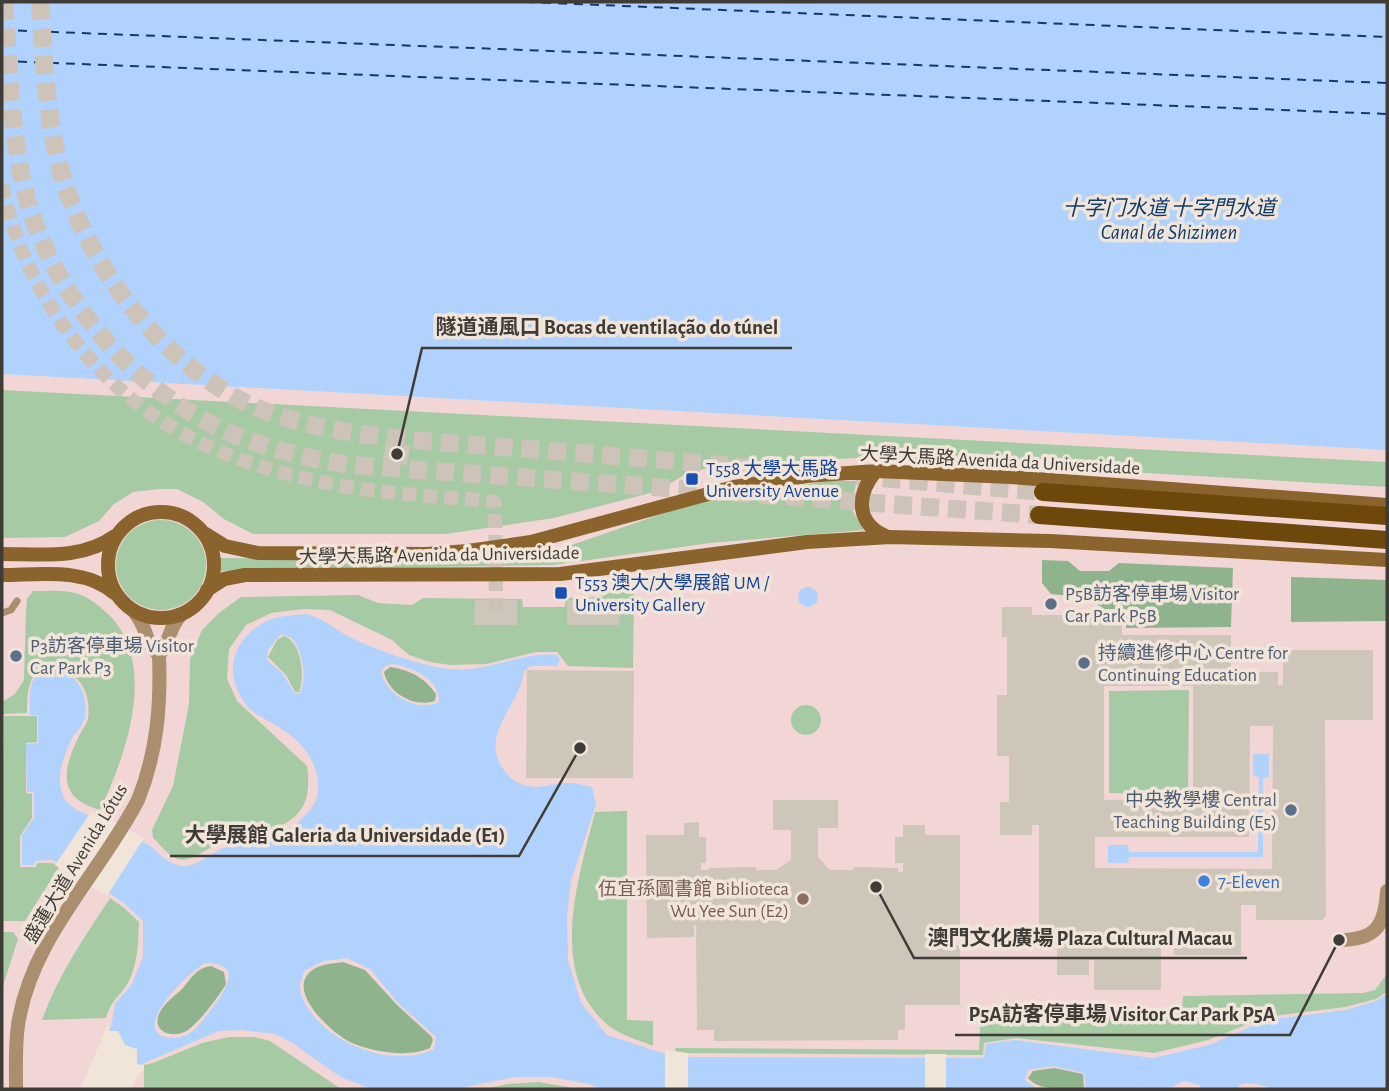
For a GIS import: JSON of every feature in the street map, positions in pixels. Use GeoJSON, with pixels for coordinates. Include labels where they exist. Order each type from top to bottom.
{"type":"FeatureCollection","features":[{"type":"Feature","properties":{"kind":"main road","name":"大學大馬路 Avenida da Universidade"},"geometry":{"type":"LineString","coordinates":[[204,533],[225,546],[258,553],[428,554],[468,551],[531,542],[734,487],[807,476],[876,471],[1010,477],[1387,505]]}},
{"type":"Feature","properties":{"kind":"main road"},"geometry":{"type":"LineString","coordinates":[[876,471],[866,483],[862,508],[864,516],[875,530],[890,537]]}},
{"type":"Feature","properties":{"kind":"main road"},"geometry":{"type":"LineString","coordinates":[[1043,492],[1387,516]]}},
{"type":"Feature","properties":{"kind":"main road"},"geometry":{"type":"LineString","coordinates":[[2,575],[83,577],[101,584],[135,613],[165,619],[181,615],[200,600],[212,579],[214,551],[204,533],[181,516],[167,512],[139,517],[127,524],[110,548],[110,582],[118,596]]}},
{"type":"Feature","properties":{"kind":"main road"},"geometry":{"type":"LineString","coordinates":[[1040,515],[1387,540]]}},
{"type":"Feature","properties":{"kind":"main road"},"geometry":{"type":"LineString","coordinates":[[2,554],[74,554],[97,548],[117,535]]}},
{"type":"Feature","properties":{"kind":"main road","name":"大學大馬路 Avenida da Universidade"},"geometry":{"type":"LineString","coordinates":[[207,590],[224,579],[245,575],[559,575],[807,541],[890,537],[1050,541],[1383,562]]}},
{"type":"Feature","properties":{"kind":"street","name":"盛蓮大道 Avenida Lótus"},"geometry":{"type":"LineString","coordinates":[[135,613],[145,629],[149,646],[159,658]]}},
{"type":"Feature","properties":{"kind":"street","name":"盛蓮大道 Avenida Lótus"},"geometry":{"type":"LineString","coordinates":[[16,1089],[17,1036],[23,1002],[51,935],[131,814],[146,780],[157,738],[160,713],[159,658],[181,615]]}},
{"type":"Feature","properties":{"kind":"street"},"geometry":{"type":"LineString","coordinates":[[1339,940],[1362,938],[1374,932],[1385,913],[1387,891]]}},
{"type":"Feature","properties":{"kind":"lane"},"geometry":{"type":"LineString","coordinates":[[2,613],[11,610],[17,601]]}},
{"type":"Feature","properties":{"kind":"shaded area"},"geometry":{"type":"Polygon","coordinates":[[[2,374],[1387,450],[1387,1089],[2,1089],[2,374]]]}},
{"type":"Feature","properties":{"kind":"green space"},"geometry":{"type":"Polygon","coordinates":[[[2,390],[1387,462],[1387,487],[870,457],[766,464],[728,462],[684,475],[658,491],[554,518],[446,534],[253,534],[177,489],[159,489],[133,492],[114,504],[99,521],[65,537],[2,538],[2,390]]]}},
{"type":"Feature","properties":{"kind":"green space"},"geometry":{"type":"Polygon","coordinates":[[[832,481],[857,481],[850,507],[864,530],[710,543],[553,565],[217,571],[218,558],[497,561],[560,549],[705,499],[832,481]]]}},
{"type":"Feature","properties":{"kind":"green space"},"geometry":{"type":"Polygon","coordinates":[[[161,520],[178,524],[193,533],[202,548],[206,565],[202,582],[193,597],[178,606],[161,610],[144,606],[129,597],[120,582],[116,565],[120,548],[129,533],[144,524],[161,520]]]}},
{"type":"Feature","properties":{"kind":"green space"},"geometry":{"type":"Polygon","coordinates":[[[1042,560],[1068,561],[1080,571],[1109,571],[1119,563],[1233,568],[1231,627],[1126,628],[1126,609],[1104,609],[1089,598],[1051,594],[1042,583],[1042,560]]]}},
{"type":"Feature","properties":{"kind":"green space"},"geometry":{"type":"Polygon","coordinates":[[[1291,577],[1387,580],[1387,621],[1291,622],[1291,577]]]}},
{"type":"Feature","properties":{"kind":"green space"},"geometry":{"type":"Polygon","coordinates":[[[634,589],[633,668],[568,666],[557,652],[536,652],[486,664],[451,665],[430,662],[409,655],[392,640],[330,610],[303,609],[271,613],[246,625],[229,649],[227,679],[237,701],[307,766],[308,788],[304,804],[296,816],[284,824],[218,844],[188,859],[175,858],[153,838],[152,830],[173,786],[189,704],[190,659],[202,630],[241,597],[358,595],[378,603],[412,605],[423,598],[522,599],[523,607],[565,607],[566,598],[601,597],[616,590],[634,589]]]}},
{"type":"Feature","properties":{"kind":"green space"},"geometry":{"type":"Polygon","coordinates":[[[33,591],[77,593],[93,601],[111,617],[125,638],[133,661],[135,687],[127,739],[100,810],[77,798],[70,791],[67,782],[69,762],[89,713],[85,692],[73,675],[62,667],[44,664],[29,686],[27,713],[2,714],[2,702],[15,694],[24,680],[27,599],[33,591]]]}},
{"type":"Feature","properties":{"kind":"green space"},"geometry":{"type":"Polygon","coordinates":[[[284,636],[295,645],[298,652],[302,678],[299,692],[295,692],[286,675],[268,657],[277,640],[284,636]]]}},
{"type":"Feature","properties":{"kind":"green space"},"geometry":{"type":"Polygon","coordinates":[[[390,667],[410,672],[421,679],[436,694],[435,701],[419,702],[396,692],[386,680],[384,672],[390,667]]]}},
{"type":"Feature","properties":{"kind":"green space"},"geometry":{"type":"Polygon","coordinates":[[[1189,690],[1188,795],[1109,793],[1109,691],[1189,690]]]}},
{"type":"Feature","properties":{"kind":"green space"},"geometry":{"type":"Polygon","coordinates":[[[806,705],[816,710],[821,720],[816,730],[806,735],[796,730],[791,720],[796,710],[806,705]]]}},
{"type":"Feature","properties":{"kind":"green space"},"geometry":{"type":"Polygon","coordinates":[[[4,716],[37,716],[37,742],[26,743],[26,793],[32,794],[32,818],[20,836],[20,867],[52,863],[59,867],[25,921],[2,921],[4,716]]]}},
{"type":"Feature","properties":{"kind":"green space"},"geometry":{"type":"Polygon","coordinates":[[[627,811],[627,1020],[653,1021],[653,1046],[609,1026],[590,1005],[578,980],[573,953],[572,924],[576,895],[595,812],[627,811]]]}},
{"type":"Feature","properties":{"kind":"green space"},"geometry":{"type":"Polygon","coordinates":[[[110,898],[139,922],[136,960],[129,981],[106,1018],[42,1020],[64,972],[110,898]]]}},
{"type":"Feature","properties":{"kind":"green space"},"geometry":{"type":"Polygon","coordinates":[[[2,932],[13,932],[18,939],[2,989],[2,932]]]}},
{"type":"Feature","properties":{"kind":"green space"},"geometry":{"type":"Polygon","coordinates":[[[343,962],[365,970],[397,1005],[431,1036],[433,1040],[430,1048],[411,1053],[368,1049],[333,1031],[309,1002],[304,992],[304,983],[315,968],[343,962]]]}},
{"type":"Feature","properties":{"kind":"green space"},"geometry":{"type":"Polygon","coordinates":[[[211,966],[224,972],[226,984],[202,1016],[188,1030],[178,1034],[167,1033],[159,1028],[158,1017],[168,1001],[198,972],[211,966]]]}},
{"type":"Feature","properties":{"kind":"green space"},"geometry":{"type":"Polygon","coordinates":[[[1387,974],[1387,992],[1376,999],[1345,1007],[1266,1017],[1208,1040],[1154,1053],[1016,1038],[984,1043],[983,1055],[676,1053],[675,1048],[979,1050],[981,1010],[1181,1016],[1183,996],[1363,993],[1375,990],[1387,974]]]}},
{"type":"Feature","properties":{"kind":"green space"},"geometry":{"type":"Polygon","coordinates":[[[229,1037],[254,1037],[270,1041],[341,1089],[144,1089],[144,1065],[202,1043],[229,1037]]]}},
{"type":"Feature","properties":{"kind":"green space"},"geometry":{"type":"Polygon","coordinates":[[[1054,1068],[1083,1074],[1084,1089],[1045,1087],[1028,1078],[1033,1071],[1054,1068]]]}},
{"type":"Feature","properties":{"kind":"green space"},"geometry":{"type":"Polygon","coordinates":[[[539,1082],[579,1089],[485,1089],[507,1084],[539,1082]]]}},
{"type":"Feature","properties":{"kind":"water","name":"十字门水道 十字門水道 Canal de Shizimen"},"geometry":{"type":"Polygon","coordinates":[[[2,2],[1387,2],[1387,450],[2,374],[2,2]]]}},
{"type":"Feature","properties":{"kind":"water"},"geometry":{"type":"Polygon","coordinates":[[[808,587],[815,590],[818,597],[815,604],[808,607],[801,604],[798,597],[801,590],[808,587]]]}},
{"type":"Feature","properties":{"kind":"water"},"geometry":{"type":"Polygon","coordinates":[[[306,614],[384,652],[439,668],[478,668],[544,655],[557,655],[560,659],[557,666],[531,666],[524,671],[499,731],[497,755],[507,774],[523,785],[538,787],[571,783],[592,787],[596,804],[571,881],[567,916],[568,960],[581,1003],[607,1035],[674,1057],[984,1058],[986,1044],[1015,1040],[1153,1058],[1209,1045],[1266,1020],[1346,1010],[1376,1001],[1387,994],[1387,1089],[1273,1089],[1247,1083],[1239,1085],[1237,1089],[1200,1089],[1200,1085],[1184,1081],[1168,1089],[1086,1089],[1084,1073],[1054,1066],[1028,1070],[1025,1080],[1037,1089],[601,1089],[551,1077],[515,1077],[456,1089],[372,1089],[342,1078],[275,1034],[242,1030],[219,1031],[144,1063],[135,1077],[84,1089],[111,1027],[115,1004],[132,984],[143,957],[143,921],[124,903],[80,874],[52,860],[22,865],[22,835],[34,818],[34,792],[27,792],[26,744],[38,743],[38,715],[30,715],[32,682],[45,667],[55,668],[64,671],[77,682],[84,698],[84,720],[67,749],[60,773],[61,788],[67,802],[78,811],[132,835],[172,863],[192,865],[224,848],[271,837],[289,829],[305,816],[316,800],[318,781],[307,753],[287,733],[248,707],[240,695],[233,670],[239,647],[256,627],[269,620],[306,614]],[[281,634],[268,650],[267,660],[283,674],[294,693],[299,694],[304,681],[303,665],[292,638],[281,634]],[[394,664],[385,666],[381,672],[384,680],[389,688],[404,700],[421,705],[439,702],[435,687],[417,671],[394,664]],[[347,958],[324,961],[305,970],[300,986],[306,1005],[324,1026],[352,1045],[385,1055],[419,1054],[434,1049],[436,1037],[399,1004],[370,969],[347,958]],[[205,963],[177,987],[159,1011],[155,1022],[156,1031],[165,1037],[182,1037],[194,1030],[225,988],[228,973],[225,968],[218,964],[205,963]]]}},
{"type":"Feature","properties":{"kind":"water"},"geometry":{"type":"Polygon","coordinates":[[[1253,754],[1269,754],[1269,777],[1263,778],[1263,857],[1129,857],[1128,863],[1108,863],[1108,845],[1128,845],[1129,852],[1258,852],[1259,777],[1253,776],[1253,754]]]}},
{"type":"Feature","properties":{"kind":"pier"},"geometry":{"type":"Polygon","coordinates":[[[91,812],[144,838],[107,896],[55,865],[91,812]]]}},
{"type":"Feature","properties":{"kind":"pier"},"geometry":{"type":"Polygon","coordinates":[[[108,1023],[109,1031],[118,1031],[125,1045],[137,1049],[137,1064],[144,1065],[144,1068],[130,1089],[81,1089],[108,1023]]]}},
{"type":"Feature","properties":{"kind":"pier"},"geometry":{"type":"Polygon","coordinates":[[[665,1050],[688,1053],[688,1089],[665,1089],[665,1050]]]}},
{"type":"Feature","properties":{"kind":"pier"},"geometry":{"type":"Polygon","coordinates":[[[925,1054],[946,1054],[946,1089],[925,1089],[925,1054]]]}},
{"type":"Feature","properties":{"kind":"building"},"geometry":{"type":"Polygon","coordinates":[[[386,442],[410,445],[407,465],[383,462],[386,442]]]}},
{"type":"Feature","properties":{"kind":"building"},"geometry":{"type":"Polygon","coordinates":[[[475,600],[517,600],[517,625],[474,625],[475,600]]]}},
{"type":"Feature","properties":{"kind":"building"},"geometry":{"type":"Polygon","coordinates":[[[567,600],[619,600],[619,625],[567,625],[567,600]]]}},
{"type":"Feature","properties":{"kind":"building"},"geometry":{"type":"Polygon","coordinates":[[[1002,607],[1032,607],[1032,615],[1122,615],[1122,635],[1231,635],[1231,685],[1239,685],[1239,672],[1278,672],[1278,685],[1283,685],[1283,650],[1373,650],[1373,720],[1325,720],[1326,917],[1323,917],[1323,920],[1256,920],[1256,905],[1241,905],[1241,955],[1174,955],[1174,943],[1161,943],[1161,990],[1094,990],[1094,960],[1089,960],[1089,975],[1057,975],[1059,937],[1039,937],[1039,825],[1032,825],[1032,835],[1000,835],[1000,802],[1009,802],[1009,756],[997,756],[997,695],[1007,695],[1007,637],[1002,637],[1002,607]],[[1104,686],[1104,800],[1193,799],[1193,686],[1104,686]],[[1250,726],[1249,837],[1095,837],[1095,868],[1272,869],[1273,726],[1250,726]]]}},
{"type":"Feature","properties":{"kind":"building"},"geometry":{"type":"Polygon","coordinates":[[[527,670],[634,671],[633,778],[526,778],[527,670]]]}},
{"type":"Feature","properties":{"kind":"building","name":"伍宜孫圖書館 Biblioteca Wu Yee Sun (E2)"},"geometry":{"type":"Polygon","coordinates":[[[773,800],[838,800],[838,828],[818,828],[818,857],[830,870],[853,870],[853,867],[898,868],[898,872],[903,872],[903,863],[895,863],[895,837],[903,837],[903,825],[925,825],[925,835],[960,835],[960,933],[952,933],[953,945],[960,945],[960,1005],[905,1005],[905,1030],[898,1030],[898,1040],[714,1041],[714,1030],[697,1030],[696,925],[694,937],[647,938],[646,835],[684,835],[684,823],[699,822],[699,837],[706,837],[706,863],[701,863],[701,870],[756,867],[756,870],[776,870],[791,860],[791,830],[773,830],[773,800]]]}},
{"type":"Feature","properties":{"kind":"ferry route"},"geometry":{"type":"LineString","coordinates":[[526,2],[1387,37]]}},
{"type":"Feature","properties":{"kind":"ferry route"},"geometry":{"type":"LineString","coordinates":[[2,30],[1387,83]]}},
{"type":"Feature","properties":{"kind":"ferry route"},"geometry":{"type":"LineString","coordinates":[[2,61],[1387,114]]}},
{"type":"Feature","properties":{"kind":"tunnel"},"geometry":{"type":"LineString","coordinates":[[4,2],[19,164],[37,228],[55,268],[78,305],[106,340],[137,372],[172,400],[209,423],[273,448],[351,465],[1039,515]]}},
{"type":"Feature","properties":{"kind":"tunnel"},"geometry":{"type":"LineString","coordinates":[[40,2],[51,126],[62,175],[83,229],[115,285],[134,311],[179,357],[204,378],[231,395],[294,420],[369,435],[815,473]]}},
{"type":"Feature","properties":{"kind":"tunnel"},"geometry":{"type":"LineString","coordinates":[[2,185],[18,242],[55,313],[93,362],[122,391],[154,416],[223,453],[261,467],[343,486],[495,502],[496,612]]}},
{"type":"Feature","properties":{"kind":"tunnel"},"geometry":{"type":"LineString","coordinates":[[856,476],[1043,492]]}},
{"type":"Feature","properties":{"kind":"place","name":"隧道通風口 Bocas de ventilação do túnel"},"geometry":{"type":"Point","coordinates":[397,454]}},
{"type":"Feature","properties":{"kind":"place","name":"T558 大學大馬路 University Avenue"},"geometry":{"type":"Point","coordinates":[692,479]}},
{"type":"Feature","properties":{"kind":"place","name":"T553 澳大/大學展館 UM / University Gallery"},"geometry":{"type":"Point","coordinates":[561,593]}},
{"type":"Feature","properties":{"kind":"place","name":"P5B訪客停車場 Visitor Car Park P5B"},"geometry":{"type":"Point","coordinates":[1051,604]}},
{"type":"Feature","properties":{"kind":"place","name":"P3訪客停車場 Visitor Car Park P3"},"geometry":{"type":"Point","coordinates":[16,656]}},
{"type":"Feature","properties":{"kind":"place","name":"持續進修中心 Centre for Continuing Education"},"geometry":{"type":"Point","coordinates":[1084,663]}},
{"type":"Feature","properties":{"kind":"place","name":"大學展館 Galeria da Universidade (E1)"},"geometry":{"type":"Point","coordinates":[580,748]}},
{"type":"Feature","properties":{"kind":"place","name":"中央教學樓 Central Teaching Building (E5)"},"geometry":{"type":"Point","coordinates":[1291,810]}},
{"type":"Feature","properties":{"kind":"place","name":"7-Eleven"},"geometry":{"type":"Point","coordinates":[1204,881]}},
{"type":"Feature","properties":{"kind":"place","name":"澳門文化廣場 Plaza Cultural Macau"},"geometry":{"type":"Point","coordinates":[876,887]}},
{"type":"Feature","properties":{"kind":"place","name":"伍宜孫圖書館 Biblioteca Wu Yee Sun (E2)"},"geometry":{"type":"Point","coordinates":[803,899]}},
{"type":"Feature","properties":{"kind":"place","name":"P5A訪客停車場 Visitor Car Park P5A"},"geometry":{"type":"Point","coordinates":[1339,940]}}]}
